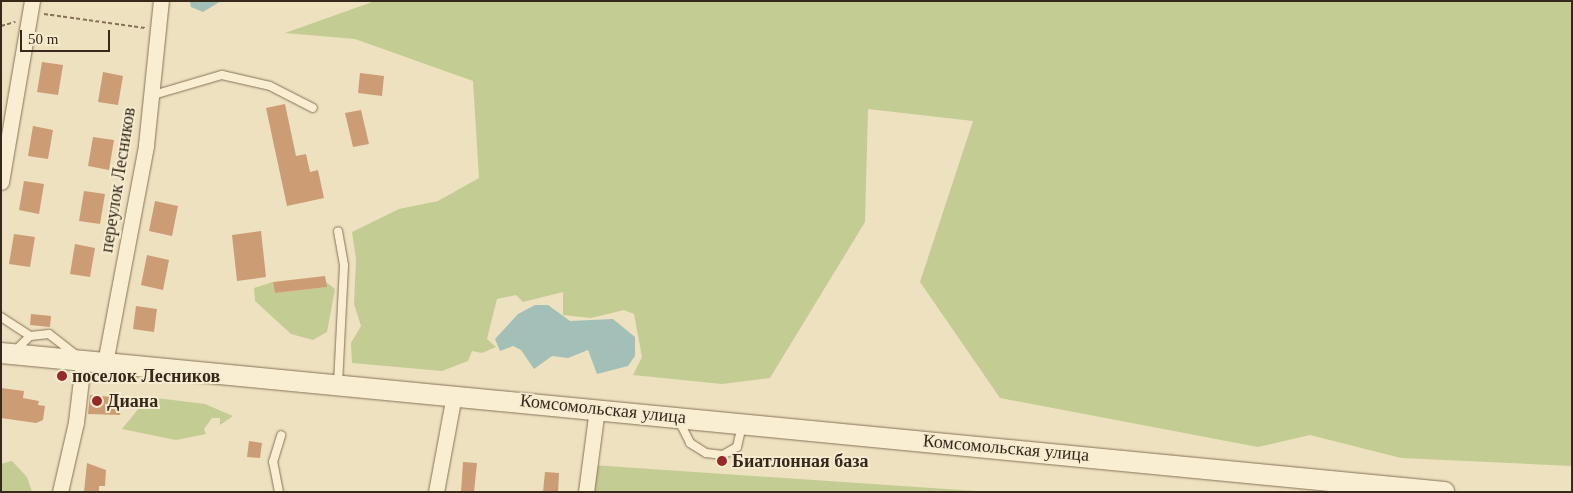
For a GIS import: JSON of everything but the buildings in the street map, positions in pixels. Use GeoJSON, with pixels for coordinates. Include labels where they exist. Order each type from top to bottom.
{"type":"FeatureCollection","features":[{"type":"Feature","properties":{"kind":"main road","name":"Комсомольская улица"},"geometry":{"type":"LineString","coordinates":[[7,354],[1205,467],[1444,492]]}},
{"type":"Feature","properties":{"kind":"street"},"geometry":{"type":"LineString","coordinates":[[1,182],[32,1]]}},
{"type":"Feature","properties":{"kind":"street","name":"переулок Лесников"},"geometry":{"type":"LineString","coordinates":[[105,363],[146,146],[161,1]]}},
{"type":"Feature","properties":{"kind":"street"},"geometry":{"type":"LineString","coordinates":[[60,492],[76,422],[82,362]]}},
{"type":"Feature","properties":{"kind":"street"},"geometry":{"type":"LineString","coordinates":[[436,492],[454,395]]}},
{"type":"Feature","properties":{"kind":"street"},"geometry":{"type":"LineString","coordinates":[[586,492],[597,409]]}},
{"type":"Feature","properties":{"kind":"lane"},"geometry":{"type":"LineString","coordinates":[[150,96],[222,75],[270,86],[314,108]]}},
{"type":"Feature","properties":{"kind":"lane"},"geometry":{"type":"LineString","coordinates":[[338,232],[344,279],[338,384]]}},
{"type":"Feature","properties":{"kind":"lane"},"geometry":{"type":"LineString","coordinates":[[1,317],[30,336],[56,338],[82,362]]}},
{"type":"Feature","properties":{"kind":"lane"},"geometry":{"type":"LineString","coordinates":[[7,354],[30,336]]}},
{"type":"Feature","properties":{"kind":"lane"},"geometry":{"type":"LineString","coordinates":[[677,417],[690,443],[706,453],[723,455],[737,447],[743,423]]}},
{"type":"Feature","properties":{"kind":"lane"},"geometry":{"type":"LineString","coordinates":[[279,492],[273,462],[282,435]]}},
{"type":"Feature","properties":{"kind":"path"},"geometry":{"type":"LineString","coordinates":[[1,26],[50,13],[158,30]]}},
{"type":"Feature","properties":{"kind":"green space"},"geometry":{"type":"Polygon","coordinates":[[[375,1],[1572,1],[1572,466],[1401,458],[1310,435],[1258,447],[1000,398],[920,282],[973,121],[868,109],[865,222],[770,378],[722,384],[633,375],[642,357],[634,314],[624,310],[591,318],[563,315],[563,292],[523,302],[516,295],[497,299],[487,339],[496,347],[482,353],[472,351],[468,361],[442,371],[352,363],[351,343],[361,326],[354,304],[356,259],[352,232],[399,209],[438,201],[479,178],[473,81],[355,39],[285,33],[375,1]]]}},
{"type":"Feature","properties":{"kind":"green space"},"geometry":{"type":"Polygon","coordinates":[[[273,282],[275,293],[326,287],[326,282],[335,289],[327,332],[313,340],[291,334],[255,301],[254,288],[273,282]]]}},
{"type":"Feature","properties":{"kind":"green space"},"geometry":{"type":"Polygon","coordinates":[[[148,397],[205,404],[233,416],[220,425],[220,418],[212,418],[204,429],[206,434],[176,440],[122,429],[148,397]]]}},
{"type":"Feature","properties":{"kind":"green space"},"geometry":{"type":"Polygon","coordinates":[[[12,461],[27,477],[32,492],[1,492],[1,464],[12,461]]]}},
{"type":"Feature","properties":{"kind":"green space"},"geometry":{"type":"Polygon","coordinates":[[[592,465],[991,492],[591,492],[592,465]]]}},
{"type":"Feature","properties":{"kind":"water"},"geometry":{"type":"Polygon","coordinates":[[[190,1],[221,1],[203,12],[191,7],[190,1]]]}},
{"type":"Feature","properties":{"kind":"water"},"geometry":{"type":"Polygon","coordinates":[[[535,305],[548,305],[570,321],[613,319],[635,337],[635,356],[628,366],[597,374],[588,350],[568,358],[552,356],[534,369],[521,350],[513,346],[500,351],[495,339],[518,314],[535,305]]]}},
{"type":"Feature","properties":{"kind":"place","name":"поселок Лесников"},"geometry":{"type":"Point","coordinates":[62,376]}},
{"type":"Feature","properties":{"kind":"place","name":"Диана"},"geometry":{"type":"Point","coordinates":[97,401]}},
{"type":"Feature","properties":{"kind":"place","name":"Биатлонная база"},"geometry":{"type":"Point","coordinates":[722,461]}}]}
